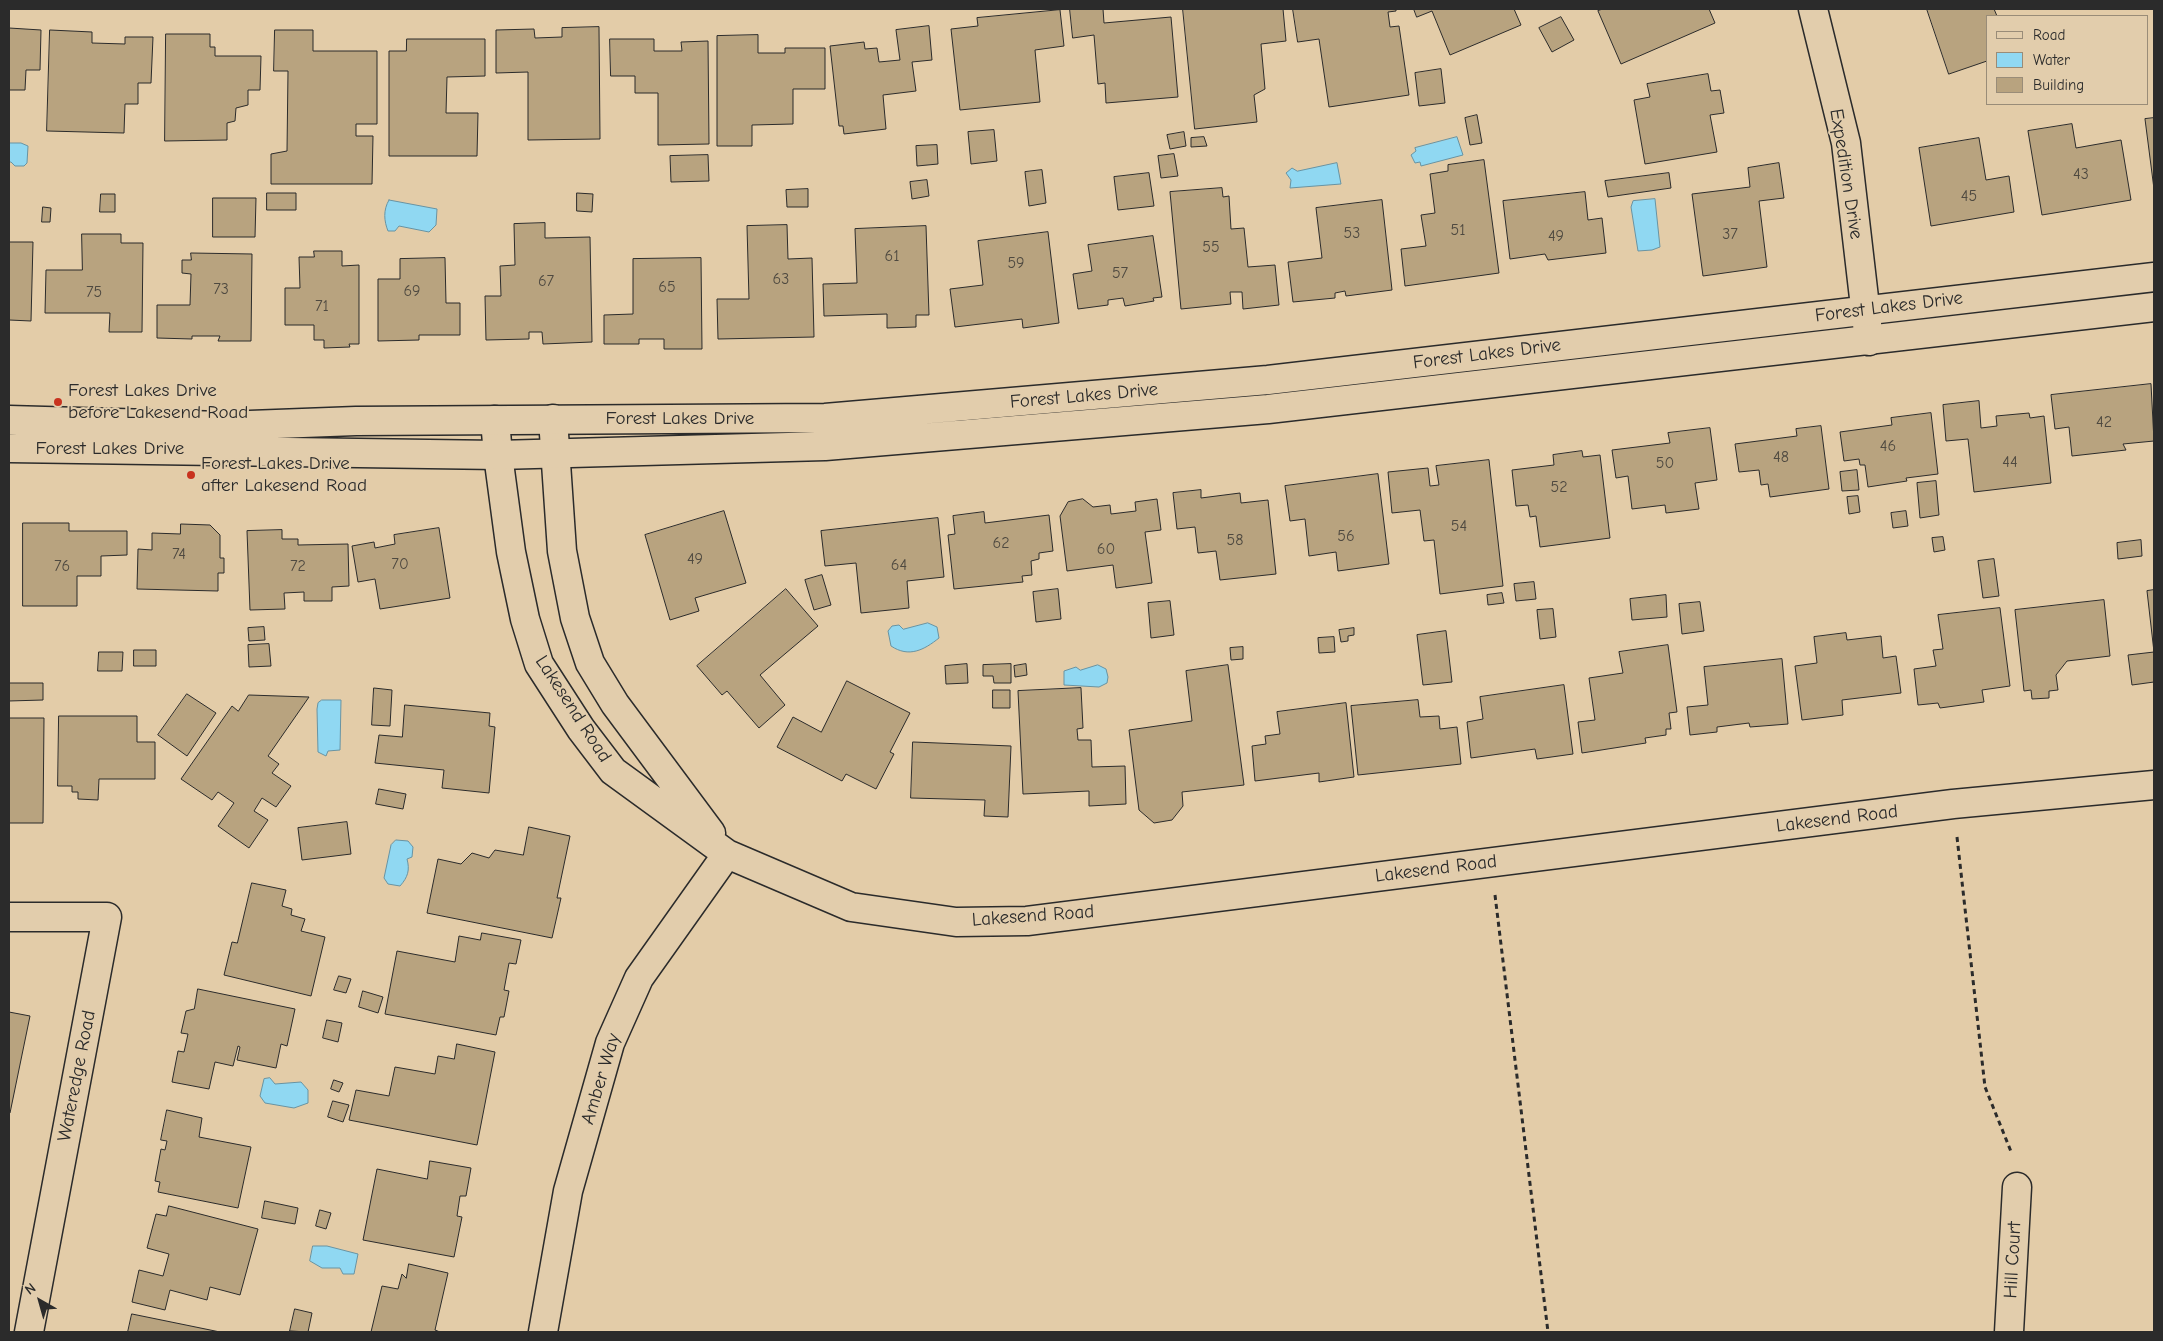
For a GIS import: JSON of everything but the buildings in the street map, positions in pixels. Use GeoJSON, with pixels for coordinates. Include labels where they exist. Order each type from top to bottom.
{"type":"FeatureCollection","features":[{"type":"Feature","properties":{"kind":"main road","name":"Expedition Drive"},"geometry":{"type":"LineString","coordinates":[[1813,9],[1846,143],[1869,341]]}},
{"type":"Feature","properties":{"kind":"main road","name":"Forest Lakes Drive"},"geometry":{"type":"LineString","coordinates":[[9,420],[223,426],[356,421],[835,417],[1268,380],[2154,277]]}},
{"type":"Feature","properties":{"kind":"main road","name":"Forest Lakes Drive"},"geometry":{"type":"LineString","coordinates":[[9,448],[498,455],[824,446],[1268,409],[2154,307]]}},
{"type":"Feature","properties":{"kind":"main road","name":"Lakesend Road"},"geometry":{"type":"LineString","coordinates":[[553,419],[562,551],[575,618],[590,663],[615,704],[727,854]]}},
{"type":"Feature","properties":{"kind":"main road","name":"Lakesend Road"},"geometry":{"type":"LineString","coordinates":[[496,420],[498,455],[513,562],[525,619],[539,664],[581,729],[613,771],[727,854],[851,907],[956,922],[1027,921],[1953,804],[2154,785]]}},
{"type":"Feature","properties":{"kind":"main road","name":"Amber Way"},"geometry":{"type":"LineString","coordinates":[[543,1332],[568,1191],[610,1043],[639,978],[727,854]]}},
{"type":"Feature","properties":{"kind":"main road","name":"Wateredge Road"},"geometry":{"type":"LineString","coordinates":[[9,917],[108,917],[29,1332]]}},
{"type":"Feature","properties":{"kind":"main road","name":"Hill Court"},"geometry":{"type":"LineString","coordinates":[[2009,1332],[2017,1187]]}},
{"type":"Feature","properties":{"kind":"path"},"geometry":{"type":"LineString","coordinates":[[1953,804],[1985,1087],[2014,1160],[2017,1187]]}},
{"type":"Feature","properties":{"kind":"path"},"geometry":{"type":"LineString","coordinates":[[1491,862],[1548,1332]]}},
{"type":"Feature","properties":{"kind":"water"},"geometry":{"type":"Polygon","coordinates":[[[1457,137],[1463,155],[1421,166],[1420,162],[1415,163],[1411,155],[1416,151],[1415,148],[1457,137]]]}},
{"type":"Feature","properties":{"kind":"water"},"geometry":{"type":"Polygon","coordinates":[[[9,143],[21,143],[28,146],[27,163],[24,166],[15,166],[9,162],[9,143]]]}},
{"type":"Feature","properties":{"kind":"water"},"geometry":{"type":"Polygon","coordinates":[[[1337,163],[1341,184],[1290,188],[1291,180],[1286,173],[1292,168],[1297,171],[1337,163]]]}},
{"type":"Feature","properties":{"kind":"water"},"geometry":{"type":"Polygon","coordinates":[[[1655,199],[1660,247],[1652,250],[1638,251],[1631,207],[1633,201],[1655,199]]]}},
{"type":"Feature","properties":{"kind":"water"},"geometry":{"type":"Polygon","coordinates":[[[389,200],[437,209],[436,225],[429,232],[399,226],[395,231],[388,231],[385,216],[389,200]]]}},
{"type":"Feature","properties":{"kind":"water"},"geometry":{"type":"Polygon","coordinates":[[[928,623],[937,627],[939,638],[928,646],[910,652],[898,650],[891,646],[888,631],[892,626],[899,625],[903,629],[928,623]]]}},
{"type":"Feature","properties":{"kind":"water"},"geometry":{"type":"Polygon","coordinates":[[[1098,665],[1106,669],[1107,683],[1099,687],[1064,685],[1064,671],[1076,667],[1080,670],[1098,665]]]}},
{"type":"Feature","properties":{"kind":"water"},"geometry":{"type":"Polygon","coordinates":[[[322,700],[341,700],[340,750],[328,751],[326,756],[318,752],[317,709],[318,703],[322,700]]]}},
{"type":"Feature","properties":{"kind":"water"},"geometry":{"type":"Polygon","coordinates":[[[396,840],[408,841],[413,847],[412,857],[407,859],[408,873],[400,886],[388,884],[384,878],[391,845],[396,840]]]}},
{"type":"Feature","properties":{"kind":"water"},"geometry":{"type":"Polygon","coordinates":[[[270,1078],[275,1084],[301,1082],[308,1090],[308,1103],[294,1108],[265,1103],[260,1096],[264,1079],[270,1078]]]}},
{"type":"Feature","properties":{"kind":"water"},"geometry":{"type":"Polygon","coordinates":[[[313,1246],[327,1246],[358,1254],[354,1274],[343,1274],[340,1268],[322,1268],[310,1261],[313,1246]]]}},
{"type":"Feature","properties":{"kind":"place","name":"Forest Lakes Drive before Lakesend Road"},"geometry":{"type":"Point","coordinates":[58,402]}},
{"type":"Feature","properties":{"kind":"place","name":"Forest Lakes Drive after Lakesend Road"},"geometry":{"type":"Point","coordinates":[191,475]}}]}
